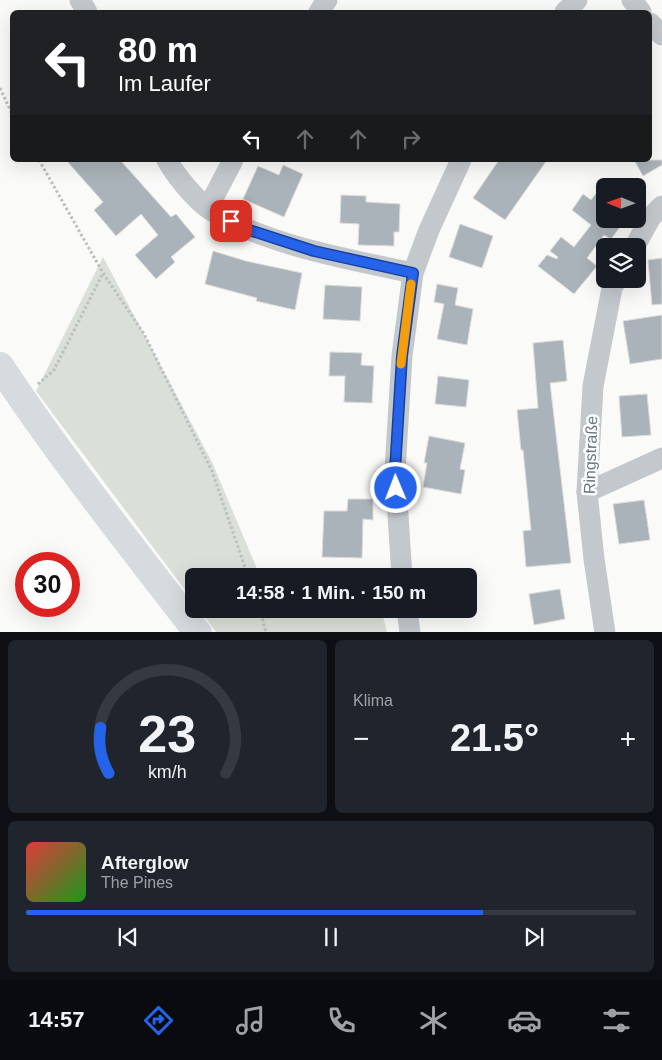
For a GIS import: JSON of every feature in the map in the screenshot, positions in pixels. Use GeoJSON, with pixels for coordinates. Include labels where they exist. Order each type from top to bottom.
{"type":"FeatureCollection","features":[{"type":"Feature","properties":{"kind":"main road"},"geometry":{"type":"LineString","coordinates":[[0,366],[137,554],[198,632]]}},
{"type":"Feature","properties":{"kind":"street"},"geometry":{"type":"LineString","coordinates":[[567,10],[577,0]]}},
{"type":"Feature","properties":{"kind":"street"},"geometry":{"type":"LineString","coordinates":[[652,25],[662,35]]}},
{"type":"Feature","properties":{"kind":"street"},"geometry":{"type":"LineString","coordinates":[[168,162],[175,175],[208,208],[243,228],[314,251],[413,273]]}},
{"type":"Feature","properties":{"kind":"street"},"geometry":{"type":"LineString","coordinates":[[208,208],[232,162]]}},
{"type":"Feature","properties":{"kind":"street"},"geometry":{"type":"LineString","coordinates":[[401,568],[395,470],[402,356],[413,273],[429,230],[460,162]]}},
{"type":"Feature","properties":{"kind":"street"},"geometry":{"type":"LineString","coordinates":[[639,238],[651,216],[662,206]]}},
{"type":"Feature","properties":{"kind":"street","name":"Ringstraße"},"geometry":{"type":"LineString","coordinates":[[605,632],[594,559],[587,492],[593,386],[612,288]]}},
{"type":"Feature","properties":{"kind":"street"},"geometry":{"type":"LineString","coordinates":[[587,492],[662,458]]}},
{"type":"Feature","properties":{"kind":"street"},"geometry":{"type":"LineString","coordinates":[[408,618],[410,632]]}},
{"type":"Feature","properties":{"kind":"path"},"geometry":{"type":"LineString","coordinates":[[0,88],[10,110]]}},
{"type":"Feature","properties":{"kind":"path"},"geometry":{"type":"LineString","coordinates":[[40,162],[103,272],[144,334],[212,471],[245,568]]}},
{"type":"Feature","properties":{"kind":"path"},"geometry":{"type":"LineString","coordinates":[[22,398],[54,370],[103,272]]}},
{"type":"Feature","properties":{"kind":"path"},"geometry":{"type":"LineString","coordinates":[[262,618],[266,632]]}},
{"type":"Feature","properties":{"kind":"shaded area"},"geometry":{"type":"Polygon","coordinates":[[[103,257],[212,462],[257,568],[185,568],[185,590],[36,391],[103,257]]]}},
{"type":"Feature","properties":{"kind":"shaded area"},"geometry":{"type":"Polygon","coordinates":[[[206,618],[383,618],[387,632],[216,632],[206,618]]]}},
{"type":"Feature","properties":{"kind":"building"},"geometry":{"type":"Polygon","coordinates":[[[662,160],[662,165],[643,176],[635,162],[662,160]]]}},
{"type":"Feature","properties":{"kind":"building"},"geometry":{"type":"Polygon","coordinates":[[[68,162],[122,162],[171,217],[176,214],[195,237],[171,257],[175,262],[156,279],[135,255],[158,235],[141,214],[116,236],[94,210],[103,202],[68,162]]]}},
{"type":"Feature","properties":{"kind":"building"},"geometry":{"type":"Polygon","coordinates":[[[498,162],[546,162],[505,220],[473,198],[498,162]]]}},
{"type":"Feature","properties":{"kind":"building"},"geometry":{"type":"Polygon","coordinates":[[[283,165],[303,174],[284,217],[243,199],[258,166],[279,175],[283,165]]]}},
{"type":"Feature","properties":{"kind":"building"},"geometry":{"type":"Polygon","coordinates":[[[583,194],[591,200],[596,194],[596,228],[619,228],[612,238],[604,235],[602,238],[596,238],[596,246],[587,258],[596,267],[574,294],[538,266],[547,255],[557,259],[558,257],[550,251],[561,237],[574,247],[591,225],[572,210],[583,194]]]}},
{"type":"Feature","properties":{"kind":"building"},"geometry":{"type":"Polygon","coordinates":[[[341,195],[366,196],[366,202],[400,204],[399,232],[394,232],[394,246],[358,245],[359,224],[340,223],[341,195]]]}},
{"type":"Feature","properties":{"kind":"building"},"geometry":{"type":"Polygon","coordinates":[[[460,224],[493,236],[482,268],[449,257],[460,224]]]}},
{"type":"Feature","properties":{"kind":"building"},"geometry":{"type":"Polygon","coordinates":[[[213,251],[246,261],[302,273],[295,310],[256,301],[257,298],[205,284],[213,251]]]}},
{"type":"Feature","properties":{"kind":"building"},"geometry":{"type":"Polygon","coordinates":[[[662,258],[662,304],[652,305],[648,260],[662,258]]]}},
{"type":"Feature","properties":{"kind":"building"},"geometry":{"type":"Polygon","coordinates":[[[437,284],[458,288],[455,305],[473,309],[467,345],[437,339],[444,304],[434,302],[437,284]]]}},
{"type":"Feature","properties":{"kind":"building"},"geometry":{"type":"Polygon","coordinates":[[[325,285],[362,287],[360,321],[323,319],[325,285]]]}},
{"type":"Feature","properties":{"kind":"building"},"geometry":{"type":"Polygon","coordinates":[[[662,315],[662,359],[630,364],[623,321],[662,315]]]}},
{"type":"Feature","properties":{"kind":"building"},"geometry":{"type":"Polygon","coordinates":[[[563,340],[567,381],[550,383],[571,563],[526,567],[523,531],[531,530],[517,410],[538,408],[533,343],[563,340]]]}},
{"type":"Feature","properties":{"kind":"building"},"geometry":{"type":"Polygon","coordinates":[[[330,352],[362,353],[361,365],[374,366],[372,403],[344,402],[345,376],[329,376],[330,352]]]}},
{"type":"Feature","properties":{"kind":"building"},"geometry":{"type":"Polygon","coordinates":[[[438,376],[469,380],[466,407],[435,404],[438,376]]]}},
{"type":"Feature","properties":{"kind":"building"},"geometry":{"type":"Polygon","coordinates":[[[647,394],[651,435],[622,437],[619,396],[647,394]]]}},
{"type":"Feature","properties":{"kind":"building"},"geometry":{"type":"Polygon","coordinates":[[[429,436],[465,443],[460,469],[465,470],[461,494],[423,487],[427,463],[424,463],[429,436]]]}},
{"type":"Feature","properties":{"kind":"building"},"geometry":{"type":"Polygon","coordinates":[[[348,499],[373,499],[373,520],[363,519],[362,558],[322,557],[324,511],[347,511],[348,499]]]}},
{"type":"Feature","properties":{"kind":"building"},"geometry":{"type":"Polygon","coordinates":[[[644,500],[650,540],[619,544],[613,504],[644,500]]]}},
{"type":"Feature","properties":{"kind":"building"},"geometry":{"type":"Polygon","coordinates":[[[560,589],[565,619],[534,625],[529,594],[560,589]]]}},
{"type":"Feature","properties":{"kind":"slow traffic"},"geometry":{"type":"LineString","coordinates":[[401,364],[411,284]]}},
{"type":"Feature","properties":{"kind":"route"},"geometry":{"type":"LineString","coordinates":[[231,221],[243,228],[314,251],[413,273],[402,356],[395,470],[396,488]]}}]}
